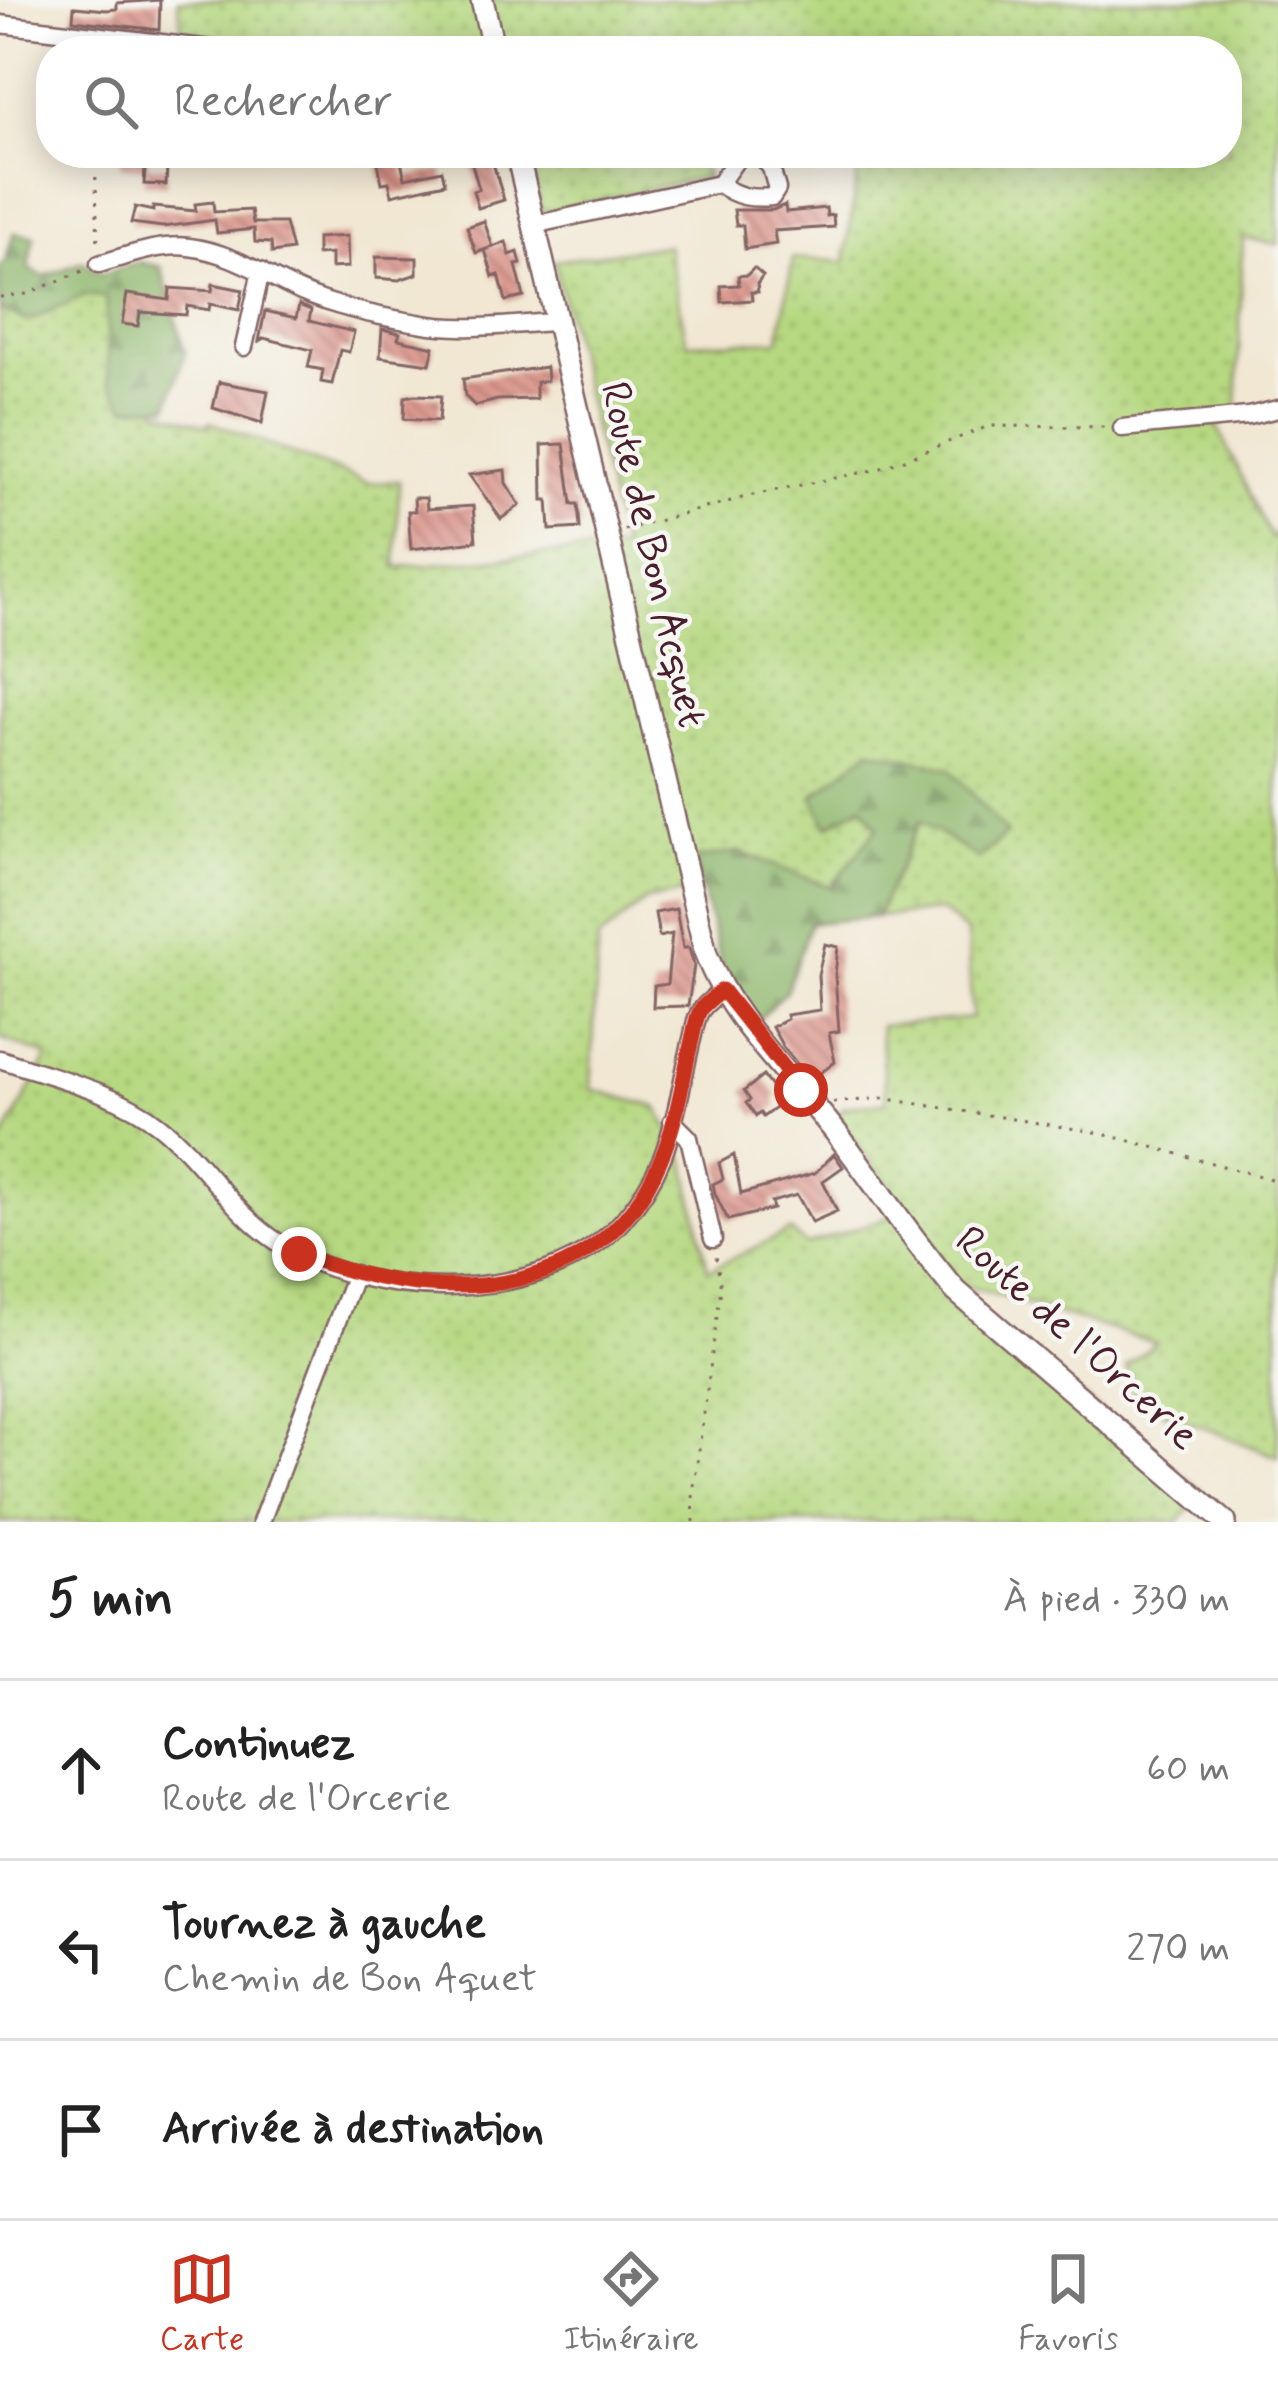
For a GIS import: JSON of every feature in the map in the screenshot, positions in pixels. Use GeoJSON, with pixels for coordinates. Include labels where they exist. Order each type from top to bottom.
{"type":"FeatureCollection","features":[{"type":"Feature","properties":{"kind":"street"},"geometry":{"type":"LineString","coordinates":[[482,0],[490,36]]}},
{"type":"Feature","properties":{"kind":"street"},"geometry":{"type":"LineString","coordinates":[[0,24],[102,36]]}},
{"type":"Feature","properties":{"kind":"street","name":"Route de Bon Acquet"},"geometry":{"type":"LineString","coordinates":[[520,168],[718,982]]}},
{"type":"Feature","properties":{"kind":"street"},"geometry":{"type":"LineString","coordinates":[[533,225],[719,184],[730,168]]}},
{"type":"Feature","properties":{"kind":"street"},"geometry":{"type":"LineString","coordinates":[[719,184],[753,199],[772,197],[778,189],[771,168]]}},
{"type":"Feature","properties":{"kind":"street"},"geometry":{"type":"LineString","coordinates":[[99,264],[156,248],[186,246],[218,253],[305,294],[418,324],[460,328],[557,322]]}},
{"type":"Feature","properties":{"kind":"street"},"geometry":{"type":"LineString","coordinates":[[244,347],[261,271]]}},
{"type":"Feature","properties":{"kind":"street"},"geometry":{"type":"LineString","coordinates":[[1122,428],[1278,410]]}},
{"type":"Feature","properties":{"kind":"street"},"geometry":{"type":"LineString","coordinates":[[0,1058],[90,1091],[159,1125],[277,1242],[355,1274],[433,1285],[488,1285],[539,1276],[572,1261],[622,1222],[662,1159],[700,1011],[718,982]]}},
{"type":"Feature","properties":{"kind":"street","name":"Route de l'Orcerie"},"geometry":{"type":"LineString","coordinates":[[718,982],[956,1291],[1225,1522]]}},
{"type":"Feature","properties":{"kind":"street"},"geometry":{"type":"LineString","coordinates":[[672,1121],[689,1138],[713,1239]]}},
{"type":"Feature","properties":{"kind":"street"},"geometry":{"type":"LineString","coordinates":[[261,1522],[355,1274]]}},
{"type":"Feature","properties":{"kind":"path"},"geometry":{"type":"LineString","coordinates":[[0,297],[26,294],[99,264],[96,168]]}},
{"type":"Feature","properties":{"kind":"path"},"geometry":{"type":"LineString","coordinates":[[608,534],[753,494],[879,469],[989,426],[1122,428]]}},
{"type":"Feature","properties":{"kind":"path"},"geometry":{"type":"LineString","coordinates":[[813,1105],[881,1098],[1101,1132],[1278,1180]]}},
{"type":"Feature","properties":{"kind":"path"},"geometry":{"type":"LineString","coordinates":[[694,1522],[693,1493],[721,1288],[713,1239]]}},
{"type":"Feature","properties":{"kind":"green space"},"geometry":{"type":"Polygon","coordinates":[[[178,0],[1278,0],[1278,244],[1243,238],[1237,409],[1217,426],[1271,539],[1278,529],[1278,1457],[1134,1400],[1126,1366],[1156,1343],[929,1275],[1204,1493],[1178,1522],[0,1522],[0,1146],[48,1056],[0,1039],[0,292],[127,271],[169,361],[158,410],[208,426],[210,422],[368,483],[399,481],[396,567],[622,548],[554,261],[667,245],[687,343],[779,340],[793,258],[845,262],[858,168],[1242,168],[1242,36],[182,34],[178,0]],[[862,805],[878,827],[831,888],[739,852],[694,860],[702,889],[646,900],[598,940],[591,1089],[657,1107],[685,1159],[708,1270],[790,1231],[806,1245],[908,1211],[838,1118],[842,1107],[886,1102],[880,1026],[972,1018],[967,933],[941,911],[876,917],[920,821],[1007,834],[862,805]]]}},
{"type":"Feature","properties":{"kind":"green space"},"geometry":{"type":"Polygon","coordinates":[[[532,168],[704,168],[706,177],[542,212],[532,168]]]}},
{"type":"Feature","properties":{"kind":"green space"},"geometry":{"type":"Polygon","coordinates":[[[14,233],[34,236],[29,269],[44,276],[83,262],[102,274],[140,262],[161,267],[185,353],[168,406],[126,407],[109,382],[106,297],[85,295],[28,321],[0,309],[0,266],[14,233]]]}},
{"type":"Feature","properties":{"kind":"green space"},"geometry":{"type":"Polygon","coordinates":[[[870,750],[950,768],[1007,834],[978,859],[920,821],[876,917],[810,923],[786,991],[757,1021],[722,967],[694,859],[739,852],[831,887],[878,827],[862,805],[828,826],[813,796],[870,750]]]}},
{"type":"Feature","properties":{"kind":"building"},"geometry":{"type":"Polygon","coordinates":[[[160,0],[159,30],[73,20],[74,7],[107,10],[117,9],[117,3],[160,0]]]}},
{"type":"Feature","properties":{"kind":"building"},"geometry":{"type":"Polygon","coordinates":[[[145,168],[167,168],[166,185],[144,184],[145,168]]]}},
{"type":"Feature","properties":{"kind":"building"},"geometry":{"type":"Polygon","coordinates":[[[379,168],[403,168],[405,178],[442,170],[445,183],[392,195],[389,182],[382,183],[379,168]]]}},
{"type":"Feature","properties":{"kind":"building"},"geometry":{"type":"Polygon","coordinates":[[[473,168],[494,168],[504,200],[478,208],[473,191],[479,189],[473,168]]]}},
{"type":"Feature","properties":{"kind":"building"},"geometry":{"type":"Polygon","coordinates":[[[213,202],[214,212],[251,210],[253,223],[285,223],[292,250],[272,253],[271,243],[255,242],[254,229],[217,233],[215,220],[163,227],[131,223],[135,207],[196,211],[195,204],[213,202]]]}},
{"type":"Feature","properties":{"kind":"building"},"geometry":{"type":"Polygon","coordinates":[[[785,205],[786,212],[826,208],[827,216],[833,215],[834,227],[774,231],[776,244],[745,249],[743,225],[736,225],[734,210],[773,210],[785,205]]]}},
{"type":"Feature","properties":{"kind":"building"},"geometry":{"type":"Polygon","coordinates":[[[484,221],[493,247],[506,242],[510,255],[518,252],[521,264],[516,265],[524,297],[506,301],[485,250],[492,247],[476,253],[467,227],[484,221]]]}},
{"type":"Feature","properties":{"kind":"building"},"geometry":{"type":"Polygon","coordinates":[[[347,236],[348,267],[331,268],[331,254],[317,255],[317,238],[347,236]]]}},
{"type":"Feature","properties":{"kind":"building"},"geometry":{"type":"Polygon","coordinates":[[[376,257],[417,258],[417,274],[399,280],[376,278],[376,257]]]}},
{"type":"Feature","properties":{"kind":"building"},"geometry":{"type":"Polygon","coordinates":[[[754,268],[763,276],[758,292],[751,292],[752,300],[722,302],[721,286],[739,285],[738,276],[754,268]]]}},
{"type":"Feature","properties":{"kind":"building"},"geometry":{"type":"Polygon","coordinates":[[[213,284],[243,290],[239,310],[210,304],[209,310],[187,306],[186,315],[140,312],[138,326],[122,324],[127,294],[169,300],[170,288],[212,291],[213,284]]]}},
{"type":"Feature","properties":{"kind":"building"},"geometry":{"type":"Polygon","coordinates":[[[299,305],[311,310],[309,321],[354,332],[349,352],[340,350],[332,384],[321,382],[323,370],[308,367],[312,350],[264,338],[259,341],[265,311],[296,318],[299,305]]]}},
{"type":"Feature","properties":{"kind":"building"},"geometry":{"type":"Polygon","coordinates":[[[382,329],[400,333],[398,339],[434,347],[430,364],[380,357],[382,329]]]}},
{"type":"Feature","properties":{"kind":"building"},"geometry":{"type":"Polygon","coordinates":[[[546,367],[547,381],[536,382],[536,399],[475,406],[465,396],[463,379],[546,367]]]}},
{"type":"Feature","properties":{"kind":"building"},"geometry":{"type":"Polygon","coordinates":[[[219,382],[268,391],[262,423],[213,408],[219,382]]]}},
{"type":"Feature","properties":{"kind":"building"},"geometry":{"type":"Polygon","coordinates":[[[441,396],[439,421],[404,419],[405,397],[441,396]]]}},
{"type":"Feature","properties":{"kind":"building"},"geometry":{"type":"Polygon","coordinates":[[[564,444],[580,528],[550,530],[548,500],[543,500],[542,445],[564,444]]]}},
{"type":"Feature","properties":{"kind":"building"},"geometry":{"type":"Polygon","coordinates":[[[505,470],[506,483],[520,505],[501,519],[469,475],[505,470]]]}},
{"type":"Feature","properties":{"kind":"building"},"geometry":{"type":"Polygon","coordinates":[[[414,498],[426,498],[427,509],[473,506],[476,541],[411,549],[408,511],[415,511],[414,498]]]}},
{"type":"Feature","properties":{"kind":"building"},"geometry":{"type":"Polygon","coordinates":[[[676,909],[683,948],[689,948],[694,965],[688,1006],[653,1007],[654,986],[667,984],[672,934],[659,937],[655,913],[676,909]]]}},
{"type":"Feature","properties":{"kind":"building"},"geometry":{"type":"Polygon","coordinates":[[[825,944],[838,947],[839,1031],[829,1033],[835,1062],[811,1080],[772,1027],[787,1019],[786,1015],[820,1010],[818,975],[825,944]]]}},
{"type":"Feature","properties":{"kind":"building"},"geometry":{"type":"Polygon","coordinates":[[[763,1076],[778,1096],[774,1100],[778,1106],[763,1117],[756,1116],[746,1103],[750,1100],[744,1091],[763,1076]]]}},
{"type":"Feature","properties":{"kind":"building"},"geometry":{"type":"Polygon","coordinates":[[[834,1154],[843,1167],[823,1181],[837,1211],[812,1222],[797,1195],[771,1202],[773,1209],[728,1220],[715,1194],[713,1184],[723,1179],[719,1163],[734,1155],[741,1194],[815,1173],[834,1154]]]}},
{"type":"Feature","properties":{"kind":"route"},"geometry":{"type":"LineString","coordinates":[[299,1254],[355,1274],[433,1285],[512,1283],[572,1261],[622,1222],[644,1192],[662,1159],[700,1011],[722,990],[801,1090]]}}]}
